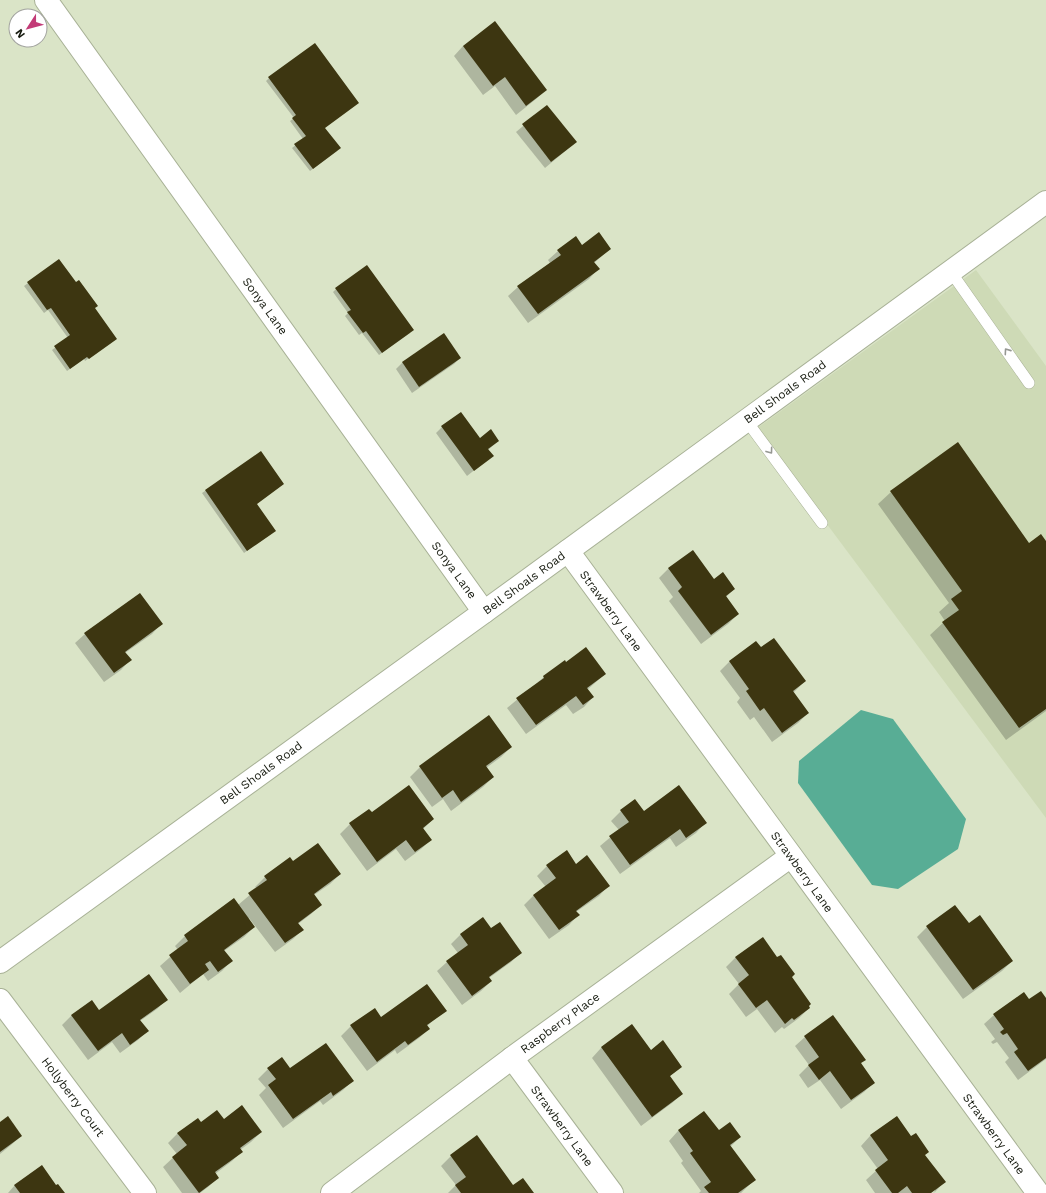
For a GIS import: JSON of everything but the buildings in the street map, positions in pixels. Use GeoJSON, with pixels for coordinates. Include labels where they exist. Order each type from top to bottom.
{"type":"FeatureCollection","features":[{"type":"Feature","properties":{"kind":"street","name":"Sonya Lane"},"geometry":{"type":"LineString","coordinates":[[46,0],[484,612]]}},
{"type":"Feature","properties":{"kind":"street","name":"Bell Shoals Road"},"geometry":{"type":"LineString","coordinates":[[0,962],[568,551],[1046,202]]}},
{"type":"Feature","properties":{"kind":"street","name":"Strawberry Lane"},"geometry":{"type":"LineString","coordinates":[[568,551],[1038,1193]]}},
{"type":"Feature","properties":{"kind":"street","name":"Raspberry Place"},"geometry":{"type":"LineString","coordinates":[[332,1193],[512,1058],[791,856]]}},
{"type":"Feature","properties":{"kind":"street","name":"Hollyberry Court"},"geometry":{"type":"LineString","coordinates":[[0,1000],[145,1193]]}},
{"type":"Feature","properties":{"kind":"street","name":"Strawberry Lane"},"geometry":{"type":"LineString","coordinates":[[512,1058],[612,1193]]}},
{"type":"Feature","properties":{"kind":"lane"},"geometry":{"type":"LineString","coordinates":[[951,272],[1029,383]]}},
{"type":"Feature","properties":{"kind":"lane"},"geometry":{"type":"LineString","coordinates":[[746,420],[822,523]]}},
{"type":"Feature","properties":{"kind":"shaded area"},"geometry":{"type":"Polygon","coordinates":[[[976,270],[1046,366],[1046,818],[756,429],[976,270]]]}},
{"type":"Feature","properties":{"kind":"water"},"geometry":{"type":"Polygon","coordinates":[[[861,710],[893,719],[966,819],[958,849],[898,889],[872,885],[798,783],[799,761],[861,710]]]}}]}
